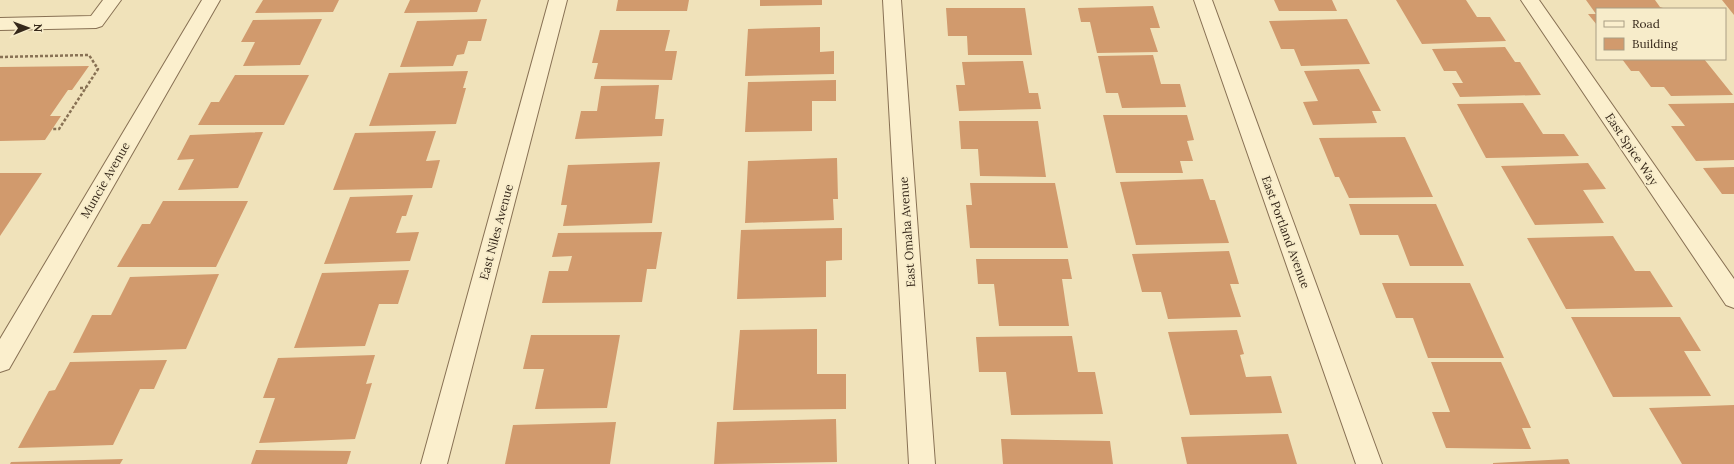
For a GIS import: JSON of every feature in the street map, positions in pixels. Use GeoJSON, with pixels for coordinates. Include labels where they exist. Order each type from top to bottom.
{"type":"FeatureCollection","features":[{"type":"Feature","properties":{"kind":"street"},"geometry":{"type":"LineString","coordinates":[[0,24],[96,22],[112,0]]}},
{"type":"Feature","properties":{"kind":"street","name":"Muncie Avenue"},"geometry":{"type":"LineString","coordinates":[[0,361],[210,0]]}},
{"type":"Feature","properties":{"kind":"street","name":"East Niles Avenue"},"geometry":{"type":"LineString","coordinates":[[434,464],[558,0]]}},
{"type":"Feature","properties":{"kind":"street","name":"East Omaha Avenue"},"geometry":{"type":"LineString","coordinates":[[892,0],[922,464]]}},
{"type":"Feature","properties":{"kind":"street","name":"East Portland Avenue"},"geometry":{"type":"LineString","coordinates":[[1203,0],[1369,464]]}},
{"type":"Feature","properties":{"kind":"street","name":"East Spice Way"},"geometry":{"type":"LineString","coordinates":[[1530,0],[1734,298]]}},
{"type":"Feature","properties":{"kind":"path"},"geometry":{"type":"LineString","coordinates":[[0,57],[89,55],[98,70],[60,129],[52,129]]}},
{"type":"Feature","properties":{"kind":"path"},"geometry":{"type":"LineString","coordinates":[[80,88],[86,88]]}},
{"type":"Feature","properties":{"kind":"building"},"geometry":{"type":"Polygon","coordinates":[[[263,0],[339,0],[333,12],[255,13],[263,0]]]}},
{"type":"Feature","properties":{"kind":"building"},"geometry":{"type":"Polygon","coordinates":[[[410,0],[481,0],[477,12],[404,13],[410,0]]]}},
{"type":"Feature","properties":{"kind":"building"},"geometry":{"type":"Polygon","coordinates":[[[618,0],[689,0],[687,11],[616,11],[618,0]]]}},
{"type":"Feature","properties":{"kind":"building"},"geometry":{"type":"Polygon","coordinates":[[[760,0],[822,0],[822,5],[760,6],[760,0]]]}},
{"type":"Feature","properties":{"kind":"building"},"geometry":{"type":"Polygon","coordinates":[[[1274,0],[1332,0],[1337,11],[1279,11],[1274,0]]]}},
{"type":"Feature","properties":{"kind":"building"},"geometry":{"type":"Polygon","coordinates":[[[1396,0],[1466,0],[1477,17],[1490,17],[1506,41],[1422,44],[1396,0]]]}},
{"type":"Feature","properties":{"kind":"building"},"geometry":{"type":"Polygon","coordinates":[[[1586,0],[1655,0],[1660,7],[1663,8],[1596,8],[1596,14],[1586,0]]]}},
{"type":"Feature","properties":{"kind":"building"},"geometry":{"type":"Polygon","coordinates":[[[1722,0],[1734,0],[1734,15],[1722,0]]]}},
{"type":"Feature","properties":{"kind":"building"},"geometry":{"type":"Polygon","coordinates":[[[1153,6],[1160,28],[1150,28],[1158,52],[1097,53],[1090,22],[1081,22],[1078,8],[1153,6]]]}},
{"type":"Feature","properties":{"kind":"building"},"geometry":{"type":"Polygon","coordinates":[[[946,8],[1025,8],[1032,55],[968,55],[967,36],[948,36],[946,8]]]}},
{"type":"Feature","properties":{"kind":"building"},"geometry":{"type":"Polygon","coordinates":[[[1588,14],[1596,14],[1596,24],[1588,14]]]}},
{"type":"Feature","properties":{"kind":"building"},"geometry":{"type":"Polygon","coordinates":[[[322,19],[300,65],[243,66],[255,42],[241,42],[253,20],[322,19]]]}},
{"type":"Feature","properties":{"kind":"building"},"geometry":{"type":"Polygon","coordinates":[[[487,19],[481,41],[468,41],[464,54],[457,55],[453,66],[400,67],[417,21],[487,19]]]}},
{"type":"Feature","properties":{"kind":"building"},"geometry":{"type":"Polygon","coordinates":[[[1347,19],[1370,64],[1301,66],[1294,49],[1281,49],[1269,21],[1347,19]]]}},
{"type":"Feature","properties":{"kind":"building"},"geometry":{"type":"Polygon","coordinates":[[[820,27],[820,52],[834,51],[834,74],[745,76],[748,29],[820,27]]]}},
{"type":"Feature","properties":{"kind":"building"},"geometry":{"type":"Polygon","coordinates":[[[600,30],[670,30],[665,51],[677,51],[672,80],[594,79],[598,63],[592,63],[600,30]]]}},
{"type":"Feature","properties":{"kind":"building"},"geometry":{"type":"Polygon","coordinates":[[[1505,47],[1515,62],[1520,62],[1541,95],[1460,97],[1452,83],[1463,83],[1456,71],[1444,71],[1432,49],[1505,47]]]}},
{"type":"Feature","properties":{"kind":"building"},"geometry":{"type":"Polygon","coordinates":[[[1153,55],[1161,84],[1180,84],[1186,107],[1122,108],[1118,93],[1106,93],[1098,56],[1153,55]]]}},
{"type":"Feature","properties":{"kind":"building"},"geometry":{"type":"Polygon","coordinates":[[[1623,60],[1705,60],[1733,95],[1671,96],[1664,87],[1651,87],[1639,71],[1631,71],[1623,60]]]}},
{"type":"Feature","properties":{"kind":"building"},"geometry":{"type":"Polygon","coordinates":[[[1023,61],[1029,93],[1038,93],[1041,109],[959,111],[956,85],[965,85],[962,62],[1023,61]]]}},
{"type":"Feature","properties":{"kind":"building"},"geometry":{"type":"Polygon","coordinates":[[[89,66],[72,90],[68,90],[50,116],[61,116],[45,140],[0,141],[0,67],[89,66]]]}},
{"type":"Feature","properties":{"kind":"building"},"geometry":{"type":"Polygon","coordinates":[[[1359,69],[1381,111],[1372,111],[1377,123],[1313,125],[1303,102],[1318,101],[1304,71],[1359,69]]]}},
{"type":"Feature","properties":{"kind":"building"},"geometry":{"type":"Polygon","coordinates":[[[468,71],[463,88],[466,88],[456,124],[369,126],[389,73],[468,71]]]}},
{"type":"Feature","properties":{"kind":"building"},"geometry":{"type":"Polygon","coordinates":[[[235,75],[309,75],[284,125],[198,125],[211,102],[219,102],[235,75]]]}},
{"type":"Feature","properties":{"kind":"building"},"geometry":{"type":"Polygon","coordinates":[[[836,80],[836,101],[812,101],[812,131],[745,132],[748,82],[836,80]]]}},
{"type":"Feature","properties":{"kind":"building"},"geometry":{"type":"Polygon","coordinates":[[[659,85],[655,119],[664,119],[662,136],[575,139],[581,111],[597,111],[601,86],[659,85]]]}},
{"type":"Feature","properties":{"kind":"building"},"geometry":{"type":"Polygon","coordinates":[[[1523,103],[1543,134],[1564,134],[1579,156],[1486,158],[1457,104],[1523,103]]]}},
{"type":"Feature","properties":{"kind":"building"},"geometry":{"type":"Polygon","coordinates":[[[1734,103],[1734,160],[1696,161],[1671,126],[1685,126],[1668,104],[1734,103]]]}},
{"type":"Feature","properties":{"kind":"building"},"geometry":{"type":"Polygon","coordinates":[[[1103,115],[1187,115],[1194,140],[1187,141],[1193,161],[1180,161],[1183,173],[1116,173],[1103,115]]]}},
{"type":"Feature","properties":{"kind":"building"},"geometry":{"type":"Polygon","coordinates":[[[959,121],[1038,121],[1046,177],[980,176],[978,149],[961,149],[959,121]]]}},
{"type":"Feature","properties":{"kind":"building"},"geometry":{"type":"Polygon","coordinates":[[[436,131],[426,161],[440,160],[432,188],[333,190],[355,133],[436,131]]]}},
{"type":"Feature","properties":{"kind":"building"},"geometry":{"type":"Polygon","coordinates":[[[263,132],[238,188],[178,190],[194,159],[177,160],[190,135],[263,132]]]}},
{"type":"Feature","properties":{"kind":"building"},"geometry":{"type":"Polygon","coordinates":[[[1405,137],[1433,197],[1349,198],[1339,177],[1335,177],[1319,138],[1405,137]]]}},
{"type":"Feature","properties":{"kind":"building"},"geometry":{"type":"Polygon","coordinates":[[[837,158],[838,199],[833,199],[834,220],[745,223],[748,161],[837,158]]]}},
{"type":"Feature","properties":{"kind":"building"},"geometry":{"type":"Polygon","coordinates":[[[660,162],[652,223],[563,226],[567,205],[561,205],[568,165],[660,162]]]}},
{"type":"Feature","properties":{"kind":"building"},"geometry":{"type":"Polygon","coordinates":[[[1588,163],[1606,189],[1583,190],[1604,223],[1535,225],[1501,166],[1588,163]]]}},
{"type":"Feature","properties":{"kind":"building"},"geometry":{"type":"Polygon","coordinates":[[[1734,167],[1734,194],[1722,194],[1703,168],[1734,167]]]}},
{"type":"Feature","properties":{"kind":"building"},"geometry":{"type":"Polygon","coordinates":[[[0,173],[42,173],[0,236],[0,173]]]}},
{"type":"Feature","properties":{"kind":"building"},"geometry":{"type":"Polygon","coordinates":[[[1203,179],[1210,200],[1215,200],[1229,243],[1136,245],[1120,182],[1203,179]]]}},
{"type":"Feature","properties":{"kind":"building"},"geometry":{"type":"Polygon","coordinates":[[[970,183],[1055,183],[1068,248],[970,248],[966,205],[972,205],[970,183]]]}},
{"type":"Feature","properties":{"kind":"building"},"geometry":{"type":"Polygon","coordinates":[[[413,195],[406,216],[402,216],[396,233],[419,232],[410,261],[324,264],[350,197],[413,195]]]}},
{"type":"Feature","properties":{"kind":"building"},"geometry":{"type":"Polygon","coordinates":[[[163,201],[248,201],[216,267],[117,267],[142,224],[150,224],[163,201]]]}},
{"type":"Feature","properties":{"kind":"building"},"geometry":{"type":"Polygon","coordinates":[[[1349,204],[1436,204],[1464,266],[1410,266],[1398,235],[1360,235],[1349,204]]]}},
{"type":"Feature","properties":{"kind":"building"},"geometry":{"type":"Polygon","coordinates":[[[842,228],[842,260],[826,261],[826,297],[737,299],[741,230],[842,228]]]}},
{"type":"Feature","properties":{"kind":"building"},"geometry":{"type":"Polygon","coordinates":[[[662,232],[656,269],[647,269],[642,302],[542,303],[549,271],[568,271],[572,256],[552,257],[558,233],[662,232]]]}},
{"type":"Feature","properties":{"kind":"building"},"geometry":{"type":"Polygon","coordinates":[[[1613,236],[1635,271],[1650,271],[1673,307],[1566,309],[1527,238],[1613,236]]]}},
{"type":"Feature","properties":{"kind":"building"},"geometry":{"type":"Polygon","coordinates":[[[1229,251],[1239,284],[1230,284],[1241,317],[1168,319],[1161,292],[1142,292],[1132,254],[1229,251]]]}},
{"type":"Feature","properties":{"kind":"building"},"geometry":{"type":"Polygon","coordinates":[[[976,259],[1068,259],[1072,279],[1062,279],[1069,326],[999,326],[994,284],[978,284],[976,259]]]}},
{"type":"Feature","properties":{"kind":"building"},"geometry":{"type":"Polygon","coordinates":[[[409,270],[398,304],[379,304],[365,346],[294,348],[322,273],[409,270]]]}},
{"type":"Feature","properties":{"kind":"building"},"geometry":{"type":"Polygon","coordinates":[[[219,274],[186,349],[73,353],[92,315],[111,315],[130,277],[219,274]]]}},
{"type":"Feature","properties":{"kind":"building"},"geometry":{"type":"Polygon","coordinates":[[[1382,283],[1470,283],[1504,358],[1428,358],[1413,318],[1396,318],[1382,283]]]}},
{"type":"Feature","properties":{"kind":"building"},"geometry":{"type":"Polygon","coordinates":[[[1571,317],[1680,317],[1701,351],[1684,351],[1711,396],[1613,397],[1571,317]]]}},
{"type":"Feature","properties":{"kind":"building"},"geometry":{"type":"Polygon","coordinates":[[[817,329],[817,374],[846,374],[846,409],[733,410],[740,330],[817,329]]]}},
{"type":"Feature","properties":{"kind":"building"},"geometry":{"type":"Polygon","coordinates":[[[1237,330],[1244,354],[1240,355],[1246,377],[1271,376],[1282,413],[1190,415],[1168,332],[1237,330]]]}},
{"type":"Feature","properties":{"kind":"building"},"geometry":{"type":"Polygon","coordinates":[[[531,335],[620,335],[607,408],[535,409],[544,369],[523,369],[531,335]]]}},
{"type":"Feature","properties":{"kind":"building"},"geometry":{"type":"Polygon","coordinates":[[[1072,336],[1078,372],[1095,372],[1103,414],[1011,415],[1006,372],[979,372],[976,337],[1072,336]]]}},
{"type":"Feature","properties":{"kind":"building"},"geometry":{"type":"Polygon","coordinates":[[[375,355],[366,384],[372,383],[355,439],[259,443],[275,398],[263,398],[278,358],[375,355]]]}},
{"type":"Feature","properties":{"kind":"building"},"geometry":{"type":"Polygon","coordinates":[[[167,360],[154,389],[140,389],[113,445],[18,448],[49,391],[55,390],[70,362],[167,360]]]}},
{"type":"Feature","properties":{"kind":"building"},"geometry":{"type":"Polygon","coordinates":[[[1431,362],[1501,362],[1531,428],[1522,428],[1531,449],[1446,448],[1432,412],[1450,412],[1431,362]]]}},
{"type":"Feature","properties":{"kind":"building"},"geometry":{"type":"Polygon","coordinates":[[[1734,405],[1734,464],[1682,464],[1649,408],[1734,405]]]}},
{"type":"Feature","properties":{"kind":"building"},"geometry":{"type":"Polygon","coordinates":[[[836,419],[837,462],[714,464],[717,422],[836,419]]]}},
{"type":"Feature","properties":{"kind":"building"},"geometry":{"type":"Polygon","coordinates":[[[616,422],[610,464],[505,464],[513,425],[616,422]]]}},
{"type":"Feature","properties":{"kind":"building"},"geometry":{"type":"Polygon","coordinates":[[[1288,434],[1297,464],[1187,464],[1181,437],[1288,434]]]}},
{"type":"Feature","properties":{"kind":"building"},"geometry":{"type":"Polygon","coordinates":[[[1001,439],[1110,441],[1113,464],[1003,464],[1001,439]]]}},
{"type":"Feature","properties":{"kind":"building"},"geometry":{"type":"Polygon","coordinates":[[[256,450],[351,451],[347,464],[251,464],[256,450]]]}},
{"type":"Feature","properties":{"kind":"building"},"geometry":{"type":"Polygon","coordinates":[[[123,459],[120,464],[10,464],[11,462],[123,459]]]}},
{"type":"Feature","properties":{"kind":"building"},"geometry":{"type":"Polygon","coordinates":[[[1568,459],[1570,464],[1493,464],[1493,463],[1568,459]]]}}]}
